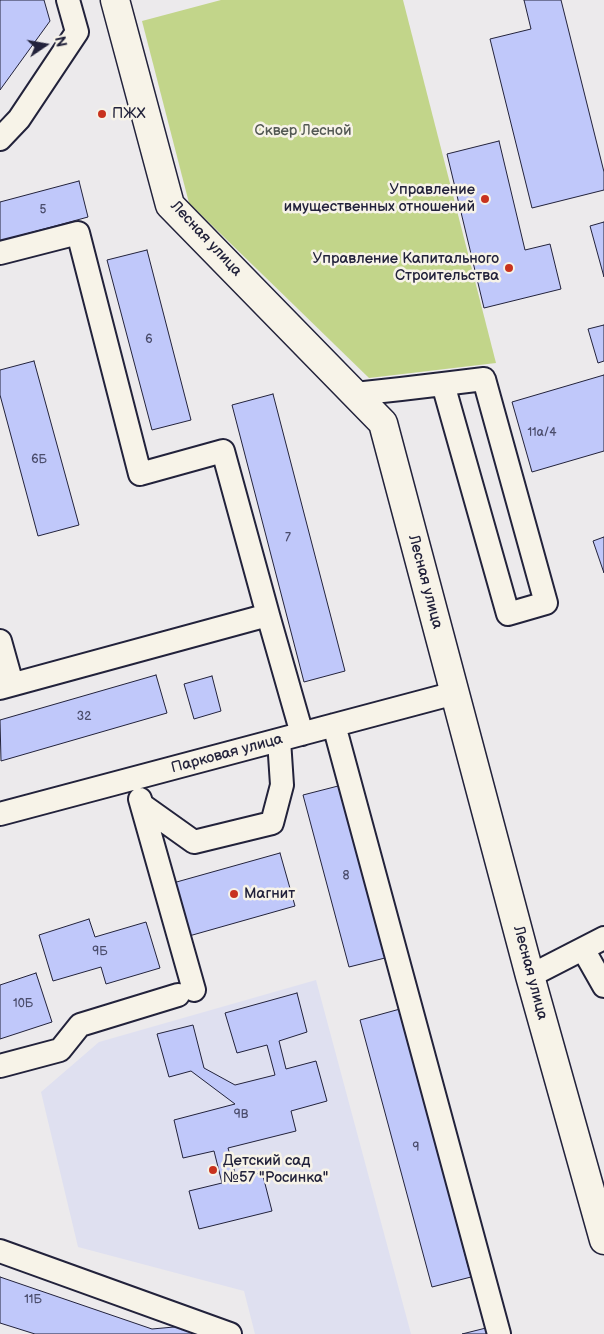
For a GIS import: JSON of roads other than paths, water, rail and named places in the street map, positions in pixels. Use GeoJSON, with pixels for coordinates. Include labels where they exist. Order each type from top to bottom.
{"type":"FeatureCollection","features":[{"type":"Feature","properties":{"kind":"main road","name":"Лесная улица"},"geometry":{"type":"LineString","coordinates":[[115,0],[170,205],[383,423],[530,976],[604,1240]]}},
{"type":"Feature","properties":{"kind":"street"},"geometry":{"type":"LineString","coordinates":[[0,139],[19,119],[77,32],[68,0]]}},
{"type":"Feature","properties":{"kind":"street"},"geometry":{"type":"LineString","coordinates":[[0,253],[78,233],[140,474],[223,451],[302,734]]}},
{"type":"Feature","properties":{"kind":"street"},"geometry":{"type":"LineString","coordinates":[[355,394],[484,379],[546,603],[508,614],[443,384]]}},
{"type":"Feature","properties":{"kind":"street"},"geometry":{"type":"LineString","coordinates":[[0,641],[6,686],[268,615]]}},
{"type":"Feature","properties":{"kind":"street","name":"Парковая улица"},"geometry":{"type":"LineString","coordinates":[[0,814],[455,693]]}},
{"type":"Feature","properties":{"kind":"street"},"geometry":{"type":"LineString","coordinates":[[334,725],[498,1334]]}},
{"type":"Feature","properties":{"kind":"street"},"geometry":{"type":"LineString","coordinates":[[142,805],[194,842],[272,823],[282,785],[280,740]]}},
{"type":"Feature","properties":{"kind":"street"},"geometry":{"type":"LineString","coordinates":[[0,1066],[60,1050],[80,1025],[186,993],[135,778]]}},
{"type":"Feature","properties":{"kind":"street"},"geometry":{"type":"LineString","coordinates":[[530,976],[604,938]]}},
{"type":"Feature","properties":{"kind":"street"},"geometry":{"type":"LineString","coordinates":[[583,949],[604,986]]}},
{"type":"Feature","properties":{"kind":"street"},"geometry":{"type":"LineString","coordinates":[[0,1251],[230,1334]]}},
{"type":"Feature","properties":{"kind":"place","name":"ПЖХ"},"geometry":{"type":"Point","coordinates":[102,114]}},
{"type":"Feature","properties":{"kind":"place","name":"Управление имущественных отношений"},"geometry":{"type":"Point","coordinates":[485,199]}},
{"type":"Feature","properties":{"kind":"place","name":"Управление Капитального Строительства"},"geometry":{"type":"Point","coordinates":[509,268]}},
{"type":"Feature","properties":{"kind":"place","name":"Магнит"},"geometry":{"type":"Point","coordinates":[234,894]}},
{"type":"Feature","properties":{"kind":"place","name":"Детский сад №57 \"Росинка\""},"geometry":{"type":"Point","coordinates":[213,1170]}},
{"type":"Feature","properties":{"kind":"park label","name":"Сквер Лесной"},"geometry":{"type":"Point","coordinates":[303,131]}}]}
